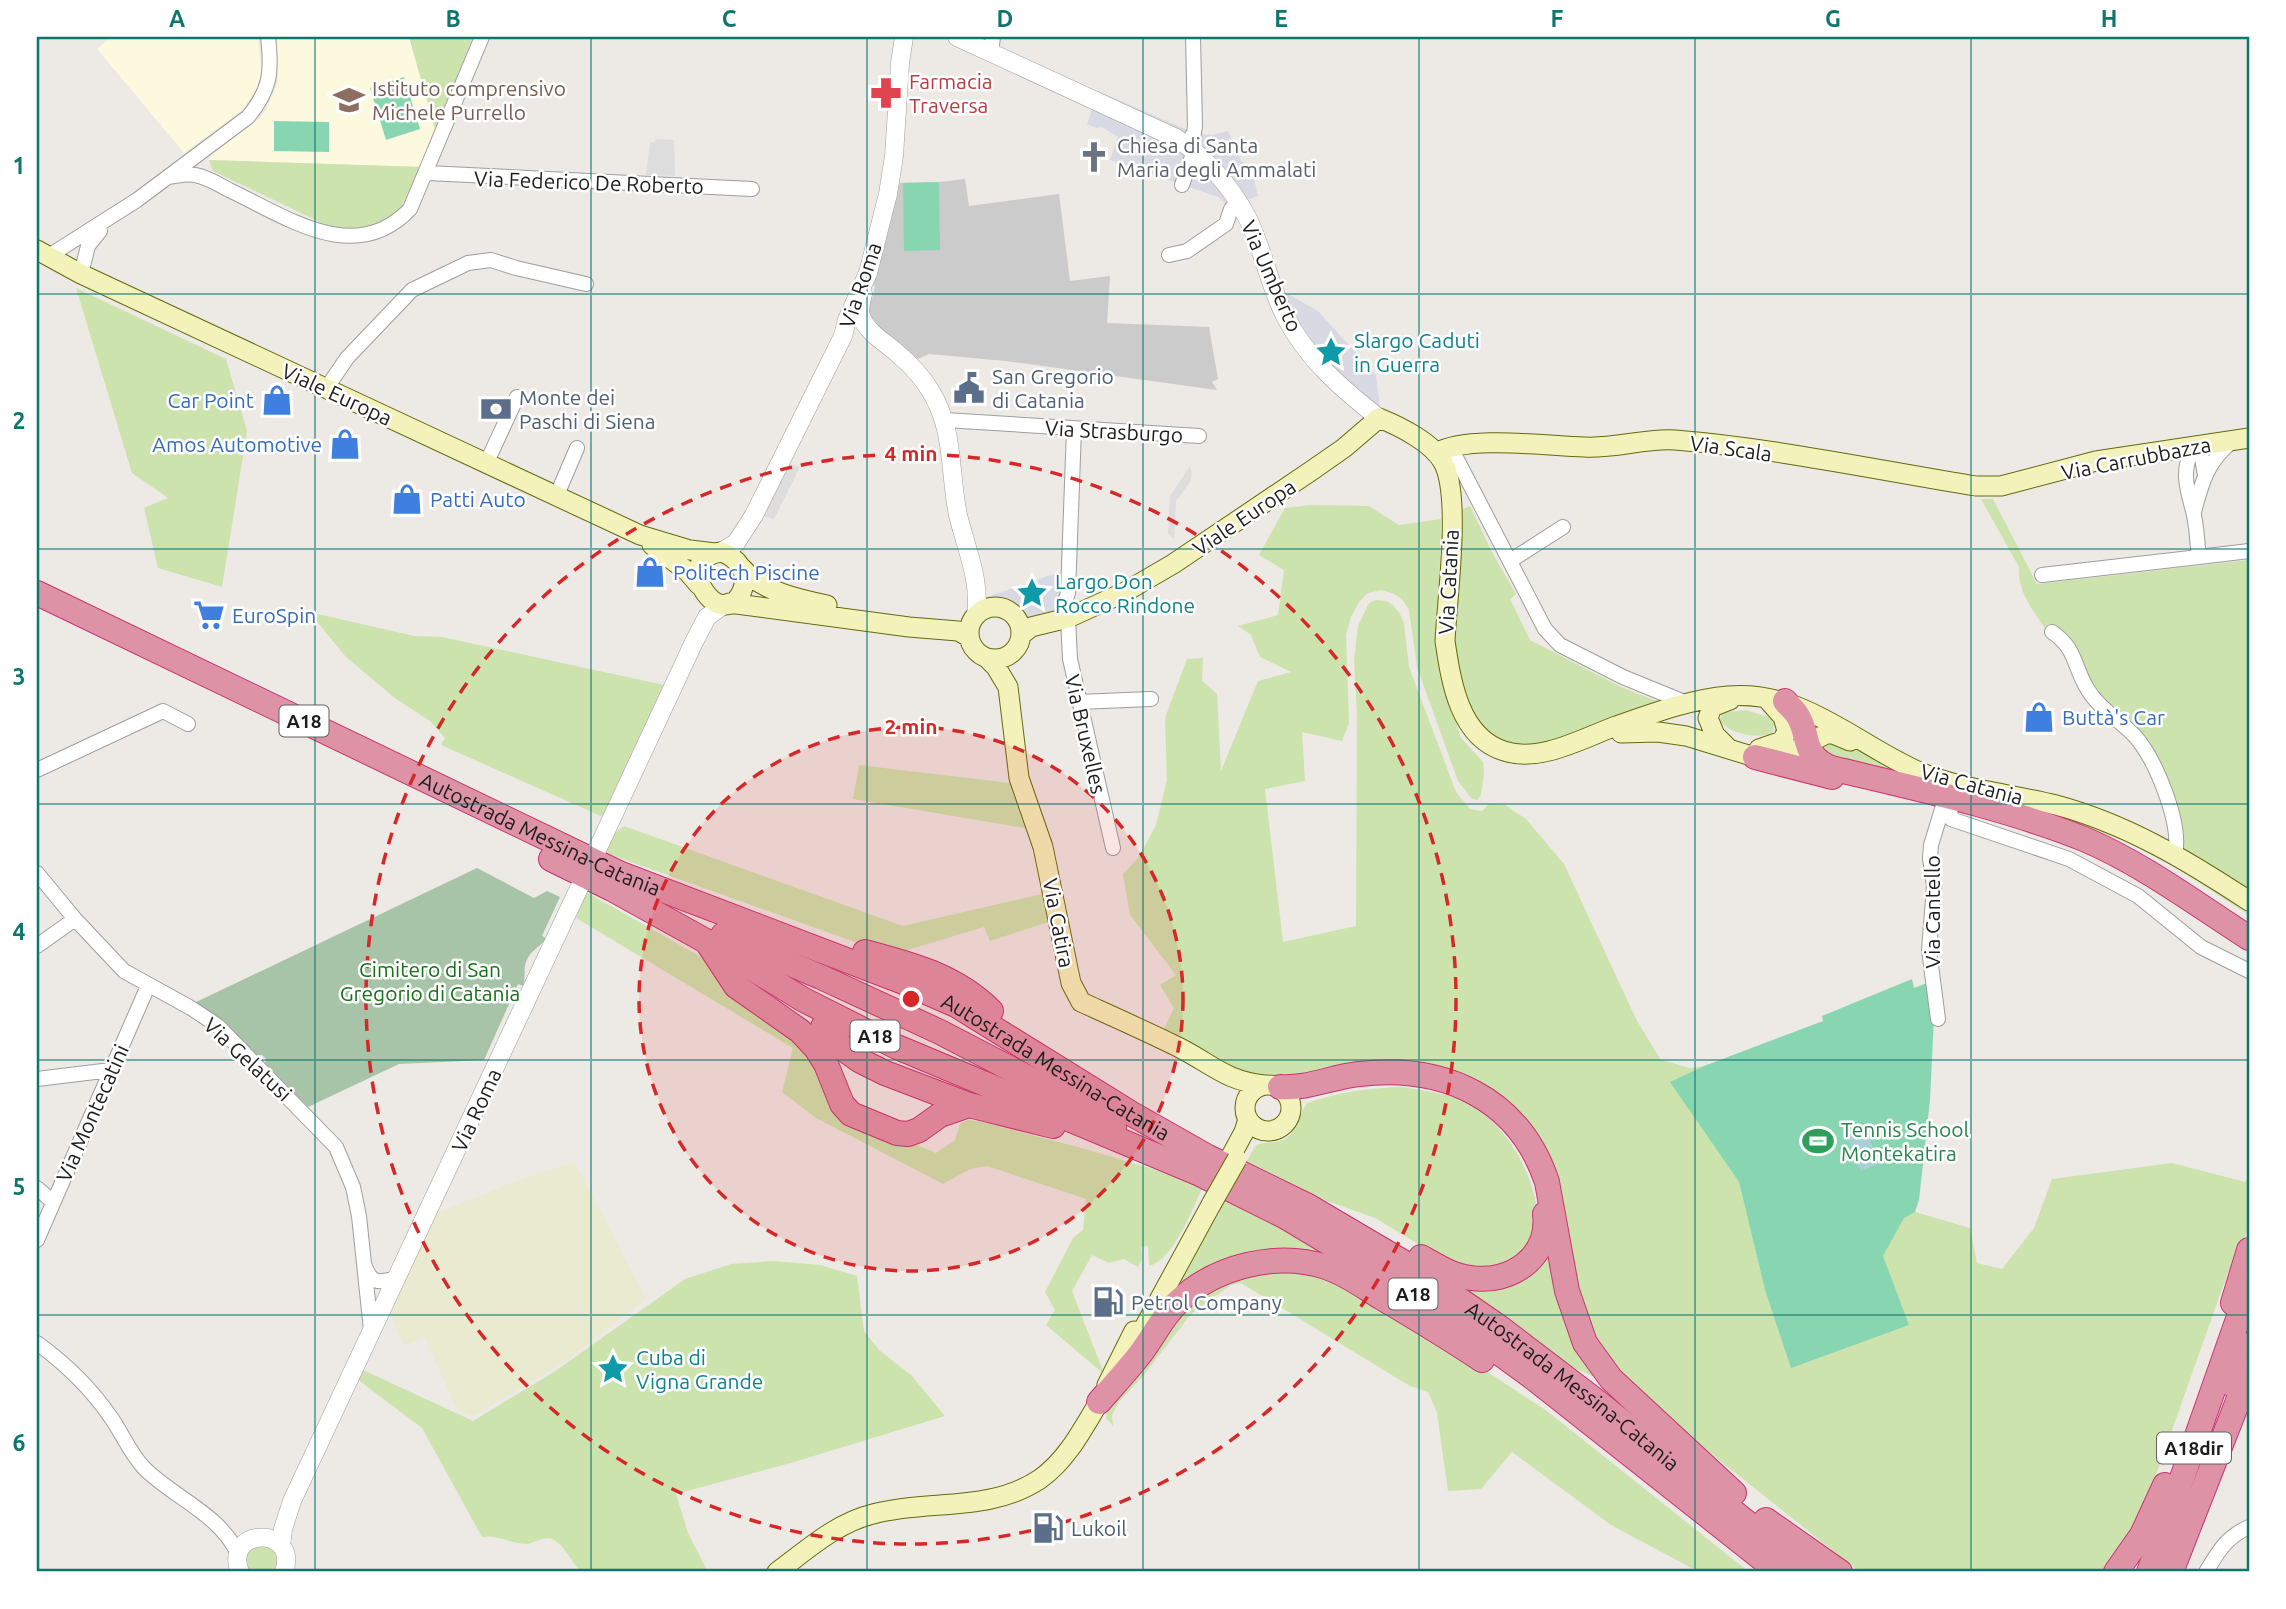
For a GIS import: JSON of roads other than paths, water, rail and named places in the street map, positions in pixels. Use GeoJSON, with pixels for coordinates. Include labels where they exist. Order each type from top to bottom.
{"type":"FeatureCollection","features":[{"type":"Feature","properties":{"kind":"highway","name":"Autostrada Messina-Catania"},"geometry":{"type":"LineString","coordinates":[[37,593],[572,851],[645,883],[901,981],[956,1005],[1059,1071],[1208,1157],[1308,1206],[1403,1262],[1466,1304],[1600,1405],[1746,1525]]}},
{"type":"Feature","properties":{"kind":"highway"},"geometry":{"type":"LineString","coordinates":[[37,602],[675,910],[721,944],[764,987],[823,1027],[889,1065],[1047,1120]]}},
{"type":"Feature","properties":{"kind":"highway","name":"Autostrada Messina-Catania"},"geometry":{"type":"LineString","coordinates":[[37,611],[261,717],[721,944],[804,1000],[1047,1120],[1114,1133],[1286,1217],[1442,1311],[1535,1379],[1634,1458],[1746,1525]]}},
{"type":"Feature","properties":{"kind":"highway"},"geometry":{"type":"LineString","coordinates":[[1768,698],[1800,721],[1806,745],[1820,763],[2074,843],[2145,878],[2249,946]]}},
{"type":"Feature","properties":{"kind":"highway"},"geometry":{"type":"LineString","coordinates":[[1740,753],[2057,830],[2103,849],[2149,874],[2249,938]]}},
{"type":"Feature","properties":{"kind":"highway"},"geometry":{"type":"LineString","coordinates":[[1955,806],[2036,817],[2131,851],[2182,877],[2249,921]]}},
{"type":"Feature","properties":{"kind":"highway"},"geometry":{"type":"LineString","coordinates":[[645,883],[1023,1062],[1227,1171],[1260,1182]]}},
{"type":"Feature","properties":{"kind":"highway"},"geometry":{"type":"LineString","coordinates":[[2200,913],[2249,953]]}},
{"type":"Feature","properties":{"kind":"highway"},"geometry":{"type":"LineString","coordinates":[[757,926],[934,972],[984,1004],[1059,1071]]}},
{"type":"Feature","properties":{"kind":"highway"},"geometry":{"type":"LineString","coordinates":[[721,944],[908,1026],[1114,1133]]}},
{"type":"Feature","properties":{"kind":"highway"},"geometry":{"type":"LineString","coordinates":[[721,944],[736,986],[800,1031],[816,1048],[846,1110],[903,1134],[926,1135],[948,1119],[993,1112]]}},
{"type":"Feature","properties":{"kind":"highway"},"geometry":{"type":"LineString","coordinates":[[764,987],[894,1055],[1047,1120]]}},
{"type":"Feature","properties":{"kind":"highway"},"geometry":{"type":"LineString","coordinates":[[823,1027],[859,1060],[963,1103],[993,1112],[1047,1120]]}},
{"type":"Feature","properties":{"kind":"highway"},"geometry":{"type":"LineString","coordinates":[[1279,1094],[1356,1074],[1408,1073],[1457,1083],[1496,1106],[1527,1140],[1547,1182],[1567,1291],[1575,1319],[1593,1355],[1611,1379],[1746,1525],[1779,1572]]}},
{"type":"Feature","properties":{"kind":"highway"},"geometry":{"type":"LineString","coordinates":[[1279,1094],[1313,1093],[1341,1084],[1373,1080],[1426,1083],[1467,1095],[1504,1122],[1529,1156],[1540,1184],[1545,1231],[1538,1252],[1524,1266],[1499,1277],[1471,1279],[1442,1269],[1371,1227],[1308,1206]]}},
{"type":"Feature","properties":{"kind":"highway"},"geometry":{"type":"LineString","coordinates":[[903,1134],[940,1104],[963,1103]]}},
{"type":"Feature","properties":{"kind":"highway"},"geometry":{"type":"LineString","coordinates":[[2190,1459],[2206,1388],[2249,1250]]}},
{"type":"Feature","properties":{"kind":"highway"},"geometry":{"type":"LineString","coordinates":[[1099,1402],[1138,1357],[1166,1315],[1194,1290],[1238,1268],[1264,1262],[1289,1261],[1316,1264],[1341,1273],[1436,1329],[1570,1418],[1609,1439]]}},
{"type":"Feature","properties":{"kind":"highway","name":"A18dir"},"geometry":{"type":"LineString","coordinates":[[2149,1572],[2190,1459],[2243,1334],[2249,1288]]}},
{"type":"Feature","properties":{"kind":"highway"},"geometry":{"type":"LineString","coordinates":[[2116,1572],[2142,1535],[2206,1388],[2243,1334]]}},
{"type":"Feature","properties":{"kind":"highway"},"geometry":{"type":"LineString","coordinates":[[2163,1572],[2219,1415],[2243,1334]]}},
{"type":"Feature","properties":{"kind":"highway","name":"A18dir"},"geometry":{"type":"LineString","coordinates":[[2171,1572],[2249,1373]]}},
{"type":"Feature","properties":{"kind":"highway"},"geometry":{"type":"LineString","coordinates":[[2183,1572],[2249,1400]]}},
{"type":"Feature","properties":{"kind":"highway"},"geometry":{"type":"LineString","coordinates":[[1634,1458],[1675,1502],[1758,1572]]}},
{"type":"Feature","properties":{"kind":"highway"},"geometry":{"type":"LineString","coordinates":[[1746,1525],[1809,1572]]}},
{"type":"Feature","properties":{"kind":"highway"},"geometry":{"type":"LineString","coordinates":[[1746,1525],[1819,1555],[1840,1572]]}},
{"type":"Feature","properties":{"kind":"main road","name":"Viale Europa"},"geometry":{"type":"LineString","coordinates":[[43,253],[81,274],[326,390],[640,535]]}},
{"type":"Feature","properties":{"kind":"main road","name":"Via Umberto"},"geometry":{"type":"LineString","coordinates":[[1379,418],[1443,449]]}},
{"type":"Feature","properties":{"kind":"main road","name":"Viale Europa"},"geometry":{"type":"LineString","coordinates":[[1019,641],[1031,627],[1125,592],[1173,564],[1344,448],[1379,418]]}},
{"type":"Feature","properties":{"kind":"main road","name":"Via Carrubbazza"},"geometry":{"type":"LineString","coordinates":[[2024,481],[2096,461],[2242,439]]}},
{"type":"Feature","properties":{"kind":"main road","name":"Via Scala"},"geometry":{"type":"LineString","coordinates":[[1443,449],[1497,443],[1605,448],[1672,440],[1976,486],[2001,486],[2024,481]]}},
{"type":"Feature","properties":{"kind":"main road","name":"Via Catania"},"geometry":{"type":"LineString","coordinates":[[1443,449],[1452,500],[1445,641],[1453,684],[1466,720],[1480,738],[1489,744],[1512,752],[1532,753],[1579,741],[1617,726],[1689,704],[1730,696],[1768,698],[1860,737],[1896,761],[1925,774],[2081,813],[2112,824],[2175,854],[2249,901]]}},
{"type":"Feature","properties":{"kind":"main road"},"geometry":{"type":"LineString","coordinates":[[640,535],[690,550],[718,552],[733,557],[750,577],[769,588],[808,601],[973,624]]}},
{"type":"Feature","properties":{"kind":"main road"},"geometry":{"type":"LineString","coordinates":[[640,535],[687,571],[711,600],[883,624],[958,631],[973,624],[993,608],[1000,608],[1014,616],[1019,625],[1019,641],[1008,687]]}},
{"type":"Feature","properties":{"kind":"main road"},"geometry":{"type":"LineString","coordinates":[[700,587],[700,568],[704,561],[718,552]]}},
{"type":"Feature","properties":{"kind":"main road"},"geometry":{"type":"LineString","coordinates":[[727,603],[742,592],[744,580],[741,566]]}},
{"type":"Feature","properties":{"kind":"main road","name":"Viale Europa"},"geometry":{"type":"LineString","coordinates":[[1014,616],[1024,618],[1065,615]]}},
{"type":"Feature","properties":{"kind":"main road"},"geometry":{"type":"LineString","coordinates":[[973,624],[975,650],[996,667],[1008,687]]}},
{"type":"Feature","properties":{"kind":"main road"},"geometry":{"type":"LineString","coordinates":[[987,658],[1000,659],[1007,656],[1019,641]]}},
{"type":"Feature","properties":{"kind":"main road","name":"Via Catira"},"geometry":{"type":"LineString","coordinates":[[1008,687],[1019,778],[1043,847],[1075,994],[1081,1002],[1183,1050],[1223,1074]]}},
{"type":"Feature","properties":{"kind":"main road"},"geometry":{"type":"LineString","coordinates":[[1768,698],[1783,717],[1786,736],[1775,744],[1740,753],[1709,724],[1709,712],[1712,707],[1723,702],[1768,698]]}},
{"type":"Feature","properties":{"kind":"main road"},"geometry":{"type":"LineString","coordinates":[[1579,741],[1618,733],[1658,732],[1686,736],[1740,753],[1790,753],[1826,734],[1833,734],[1896,761]]}},
{"type":"Feature","properties":{"kind":"main road"},"geometry":{"type":"LineString","coordinates":[[1223,1074],[1279,1094],[1289,1119],[1283,1127],[1273,1131],[1252,1119],[1223,1074]]}},
{"type":"Feature","properties":{"kind":"main road"},"geometry":{"type":"LineString","coordinates":[[777,1572],[847,1523],[894,1510],[965,1505],[1003,1496],[1040,1479],[1056,1465],[1078,1437],[1121,1369],[1209,1201],[1234,1157],[1245,1144],[1252,1119],[1251,1092],[1279,1094]]}},
{"type":"Feature","properties":{"kind":"street"},"geometry":{"type":"LineString","coordinates":[[43,253],[118,212],[248,117],[261,102],[268,84],[268,37]]}},
{"type":"Feature","properties":{"kind":"street"},"geometry":{"type":"LineString","coordinates":[[168,177],[196,175],[313,228],[351,237],[380,232],[402,218],[410,209],[482,37]]}},
{"type":"Feature","properties":{"kind":"street","name":"Via Roma"},"geometry":{"type":"LineString","coordinates":[[754,515],[843,336],[847,320],[865,281],[891,175],[904,37]]}},
{"type":"Feature","properties":{"kind":"street"},"geometry":{"type":"LineString","coordinates":[[957,37],[992,45],[1096,99],[1191,143]]}},
{"type":"Feature","properties":{"kind":"street"},"geometry":{"type":"LineString","coordinates":[[1182,185],[1191,143],[1193,37]]}},
{"type":"Feature","properties":{"kind":"street","name":"Via Umberto"},"geometry":{"type":"LineString","coordinates":[[1191,143],[1231,190],[1254,232],[1286,317],[1301,343],[1334,380],[1379,418]]}},
{"type":"Feature","properties":{"kind":"street"},"geometry":{"type":"LineString","coordinates":[[199,154],[202,170],[213,182]]}},
{"type":"Feature","properties":{"kind":"street","name":"Via Federico De Roberto"},"geometry":{"type":"LineString","coordinates":[[427,173],[752,189]]}},
{"type":"Feature","properties":{"kind":"street"},"geometry":{"type":"LineString","coordinates":[[1169,255],[1187,251],[1226,224],[1231,209],[1238,203]]}},
{"type":"Feature","properties":{"kind":"street"},"geometry":{"type":"LineString","coordinates":[[81,274],[88,246],[118,212]]}},
{"type":"Feature","properties":{"kind":"street"},"geometry":{"type":"LineString","coordinates":[[326,390],[347,358],[412,290],[468,263],[491,260],[586,284]]}},
{"type":"Feature","properties":{"kind":"street"},"geometry":{"type":"LineString","coordinates":[[865,281],[860,309],[863,320],[871,331],[914,369],[930,391],[945,421],[951,443],[958,513],[978,591],[973,624]]}},
{"type":"Feature","properties":{"kind":"street"},"geometry":{"type":"LineString","coordinates":[[843,336],[851,328],[871,331]]}},
{"type":"Feature","properties":{"kind":"street"},"geometry":{"type":"LineString","coordinates":[[486,464],[517,397]]}},
{"type":"Feature","properties":{"kind":"street","name":"Via Strasburgo"},"geometry":{"type":"LineString","coordinates":[[945,421],[1199,436]]}},
{"type":"Feature","properties":{"kind":"street","name":"Via Bruxelles"},"geometry":{"type":"LineString","coordinates":[[1074,429],[1065,615],[1078,702],[1113,848]]}},
{"type":"Feature","properties":{"kind":"street"},"geometry":{"type":"LineString","coordinates":[[2194,513],[2206,475],[2216,455],[2242,439]]}},
{"type":"Feature","properties":{"kind":"street"},"geometry":{"type":"LineString","coordinates":[[2185,472],[2194,445]]}},
{"type":"Feature","properties":{"kind":"street"},"geometry":{"type":"LineString","coordinates":[[2194,445],[2202,458],[2206,475]]}},
{"type":"Feature","properties":{"kind":"street"},"geometry":{"type":"LineString","coordinates":[[556,497],[577,448]]}},
{"type":"Feature","properties":{"kind":"street","name":"Via Catania"},"geometry":{"type":"LineString","coordinates":[[1443,449],[1510,561],[1545,629],[1560,645],[1623,677],[1689,704]]}},
{"type":"Feature","properties":{"kind":"street"},"geometry":{"type":"LineString","coordinates":[[2151,452],[2169,457],[2185,472],[2194,513],[2199,557]]}},
{"type":"Feature","properties":{"kind":"street"},"geometry":{"type":"LineString","coordinates":[[718,552],[736,543],[754,515]]}},
{"type":"Feature","properties":{"kind":"street"},"geometry":{"type":"LineString","coordinates":[[741,566],[754,515]]}},
{"type":"Feature","properties":{"kind":"street"},"geometry":{"type":"LineString","coordinates":[[1510,561],[1563,527]]}},
{"type":"Feature","properties":{"kind":"street"},"geometry":{"type":"LineString","coordinates":[[2042,575],[2249,551]]}},
{"type":"Feature","properties":{"kind":"street"},"geometry":{"type":"LineString","coordinates":[[694,642],[704,608],[700,587]]}},
{"type":"Feature","properties":{"kind":"street"},"geometry":{"type":"LineString","coordinates":[[597,850],[707,617],[727,603]]}},
{"type":"Feature","properties":{"kind":"street"},"geometry":{"type":"LineString","coordinates":[[2052,632],[2065,640],[2071,649],[2082,678],[2095,700],[2135,736],[2148,754],[2161,782],[2177,834],[2175,854]]}},
{"type":"Feature","properties":{"kind":"street"},"geometry":{"type":"LineString","coordinates":[[1078,702],[1151,699]]}},
{"type":"Feature","properties":{"kind":"street"},"geometry":{"type":"LineString","coordinates":[[37,770],[163,711],[188,723]]}},
{"type":"Feature","properties":{"kind":"street","name":"Via Catania"},"geometry":{"type":"LineString","coordinates":[[1955,806],[1951,819],[2068,859],[2138,896],[2201,947],[2249,971]]}},
{"type":"Feature","properties":{"kind":"street","name":"Via Cantello"},"geometry":{"type":"LineString","coordinates":[[1938,1019],[1929,950],[1934,886],[1931,845],[1955,806]]}},
{"type":"Feature","properties":{"kind":"street","name":"Via Gelatusi"},"geometry":{"type":"LineString","coordinates":[[37,873],[75,919],[124,971],[218,1026],[336,1147],[353,1187],[359,1216],[371,1330]]}},
{"type":"Feature","properties":{"kind":"street","name":"Via Roma"},"geometry":{"type":"LineString","coordinates":[[292,1501],[579,888]]}},
{"type":"Feature","properties":{"kind":"street"},"geometry":{"type":"LineString","coordinates":[[37,946],[75,919]]}},
{"type":"Feature","properties":{"kind":"street","name":"Via Montecatini"},"geometry":{"type":"LineString","coordinates":[[37,1240],[148,986]]}},
{"type":"Feature","properties":{"kind":"street"},"geometry":{"type":"LineString","coordinates":[[37,1079],[111,1070]]}},
{"type":"Feature","properties":{"kind":"street"},"geometry":{"type":"LineString","coordinates":[[37,1188],[54,1202]]}},
{"type":"Feature","properties":{"kind":"street"},"geometry":{"type":"LineString","coordinates":[[363,1260],[369,1277],[375,1280],[397,1278]]}},
{"type":"Feature","properties":{"kind":"street"},"geometry":{"type":"LineString","coordinates":[[37,1343],[82,1381],[145,1468],[219,1527],[234,1545],[239,1563]]}},
{"type":"Feature","properties":{"kind":"street"},"geometry":{"type":"LineString","coordinates":[[239,1563],[243,1546],[257,1538],[292,1501]]}},
{"type":"Feature","properties":{"kind":"street"},"geometry":{"type":"LineString","coordinates":[[281,1546],[292,1501]]}},
{"type":"Feature","properties":{"kind":"street"},"geometry":{"type":"LineString","coordinates":[[219,1527],[237,1536],[270,1538],[285,1552],[286,1570]]}},
{"type":"Feature","properties":{"kind":"street"},"geometry":{"type":"LineString","coordinates":[[2206,1572],[2224,1543],[2235,1533],[2249,1527]]}},
{"type":"Feature","properties":{"kind":"water"},"geometry":{"type":"Polygon","coordinates":[[[1864,1125],[1880,1163],[1861,1171],[1846,1133],[1864,1125]]]}},
{"type":"Feature","properties":{"kind":"place","name":"Farmacia Traversa"},"geometry":{"type":"Point","coordinates":[886,93]}},
{"type":"Feature","properties":{"kind":"place","name":"Istituto comprensivo Michele Purrello"},"geometry":{"type":"Point","coordinates":[349,100]}},
{"type":"Feature","properties":{"kind":"place","name":"Chiesa di Santa Maria degli Ammalati"},"geometry":{"type":"Point","coordinates":[1094,157]}},
{"type":"Feature","properties":{"kind":"place","name":"Slargo Caduti in Guerra"},"geometry":{"type":"Point","coordinates":[1331,352]}},
{"type":"Feature","properties":{"kind":"place","name":"San Gregorio di Catania"},"geometry":{"type":"Point","coordinates":[969,388]}},
{"type":"Feature","properties":{"kind":"place","name":"Car Point"},"geometry":{"type":"Point","coordinates":[277,400]}},
{"type":"Feature","properties":{"kind":"place","name":"Monte dei Paschi di Siena"},"geometry":{"type":"Point","coordinates":[496,409]}},
{"type":"Feature","properties":{"kind":"place","name":"Amos Automotive"},"geometry":{"type":"Point","coordinates":[345,444]}},
{"type":"Feature","properties":{"kind":"place","name":"Patti Auto"},"geometry":{"type":"Point","coordinates":[407,499]}},
{"type":"Feature","properties":{"kind":"place","name":"Politech Piscine"},"geometry":{"type":"Point","coordinates":[650,572]}},
{"type":"Feature","properties":{"kind":"place","name":"Largo Don Rocco Rindone"},"geometry":{"type":"Point","coordinates":[1032,593]}},
{"type":"Feature","properties":{"kind":"place","name":"EuroSpin"},"geometry":{"type":"Point","coordinates":[209,615]}},
{"type":"Feature","properties":{"kind":"place","name":"Buttà's Car"},"geometry":{"type":"Point","coordinates":[2039,717]}},
{"type":"Feature","properties":{"kind":"place","name":"Tennis School Montekatira"},"geometry":{"type":"Point","coordinates":[1818,1141]}},
{"type":"Feature","properties":{"kind":"place","name":"Petrol Company"},"geometry":{"type":"Point","coordinates":[1108,1302]}},
{"type":"Feature","properties":{"kind":"place","name":"Cuba di Vigna Grande"},"geometry":{"type":"Point","coordinates":[613,1369]}},
{"type":"Feature","properties":{"kind":"place","name":"Lukoil"},"geometry":{"type":"Point","coordinates":[1048,1528]}},
{"type":"Feature","properties":{"kind":"park label","name":"Cimitero di San Gregorio di Catania"},"geometry":{"type":"Point","coordinates":[430,981]}}]}
